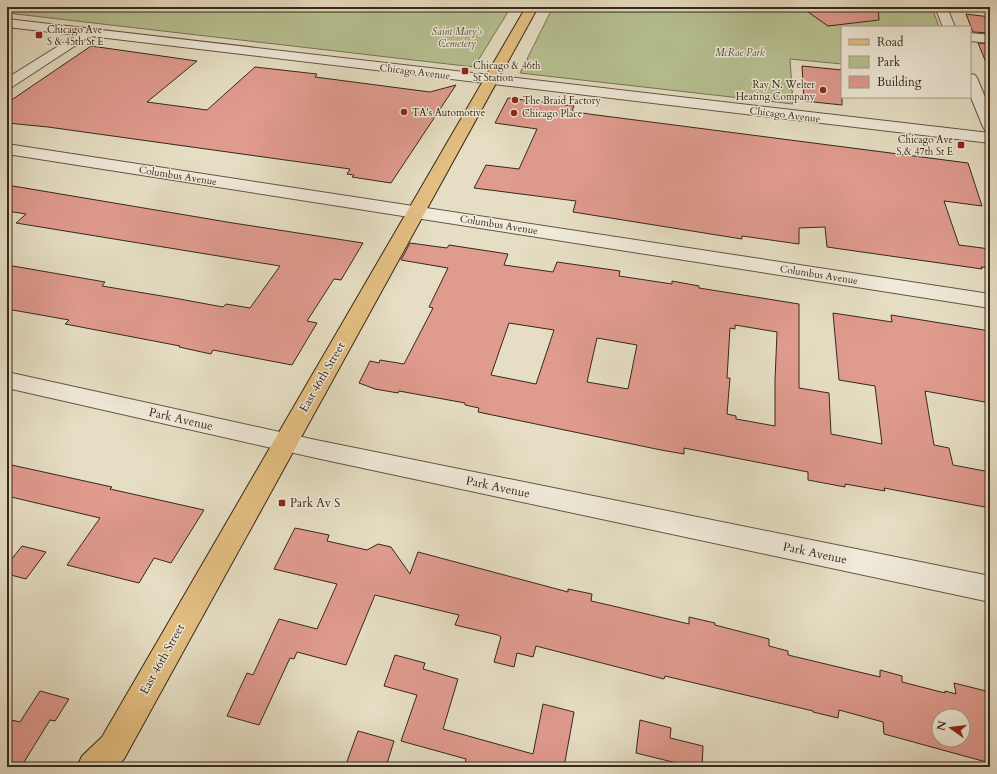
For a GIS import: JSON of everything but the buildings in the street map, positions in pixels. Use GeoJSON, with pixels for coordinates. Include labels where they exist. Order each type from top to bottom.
{"type":"FeatureCollection","features":[{"type":"Feature","properties":{"kind":"main road","name":"East 46th Street"},"geometry":{"type":"LineString","coordinates":[[105,760],[532,7]]}},
{"type":"Feature","properties":{"kind":"street"},"geometry":{"type":"LineString","coordinates":[[941,7],[950,26]]}},
{"type":"Feature","properties":{"kind":"street","name":"Chicago Avenue"},"geometry":{"type":"LineString","coordinates":[[7,23],[990,138]]}},
{"type":"Feature","properties":{"kind":"street"},"geometry":{"type":"LineString","coordinates":[[7,84],[87,33]]}},
{"type":"Feature","properties":{"kind":"street"},"geometry":{"type":"LineString","coordinates":[[971,37],[990,39]]}},
{"type":"Feature","properties":{"kind":"street"},"geometry":{"type":"LineString","coordinates":[[971,80],[990,127]]}},
{"type":"Feature","properties":{"kind":"street","name":"Columbus Avenue"},"geometry":{"type":"LineString","coordinates":[[7,149],[990,300]]}},
{"type":"Feature","properties":{"kind":"street","name":"Park Avenue"},"geometry":{"type":"LineString","coordinates":[[7,380],[285,442],[990,589]]}},
{"type":"Feature","properties":{"kind":"green space","name":"Saint Mary's Cemetery"},"geometry":{"type":"Polygon","coordinates":[[[7,7],[511,7],[474,67],[7,13],[7,7]]]}},
{"type":"Feature","properties":{"kind":"green space","name":"McRae Park"},"geometry":{"type":"Polygon","coordinates":[[[553,7],[932,7],[939,26],[841,26],[841,64],[790,59],[793,104],[520,73],[553,7]]]}},
{"type":"Feature","properties":{"kind":"place","name":"Chicago Ave S & 45th St E"},"geometry":{"type":"Point","coordinates":[39,35]}},
{"type":"Feature","properties":{"kind":"place","name":"Chicago & 46th St Station"},"geometry":{"type":"Point","coordinates":[465,71]}},
{"type":"Feature","properties":{"kind":"place","name":"Ray N. Welter Heating Company"},"geometry":{"type":"Point","coordinates":[823,90]}},
{"type":"Feature","properties":{"kind":"place","name":"The Braid Factory"},"geometry":{"type":"Point","coordinates":[515,100]}},
{"type":"Feature","properties":{"kind":"place","name":"TA's Automotive"},"geometry":{"type":"Point","coordinates":[404,112]}},
{"type":"Feature","properties":{"kind":"place","name":"Chicago Place"},"geometry":{"type":"Point","coordinates":[514,113]}},
{"type":"Feature","properties":{"kind":"place","name":"Chicago Ave S & 47th St E"},"geometry":{"type":"Point","coordinates":[961,145]}},
{"type":"Feature","properties":{"kind":"place","name":"Park Av S"},"geometry":{"type":"Point","coordinates":[282,503]}}]}
